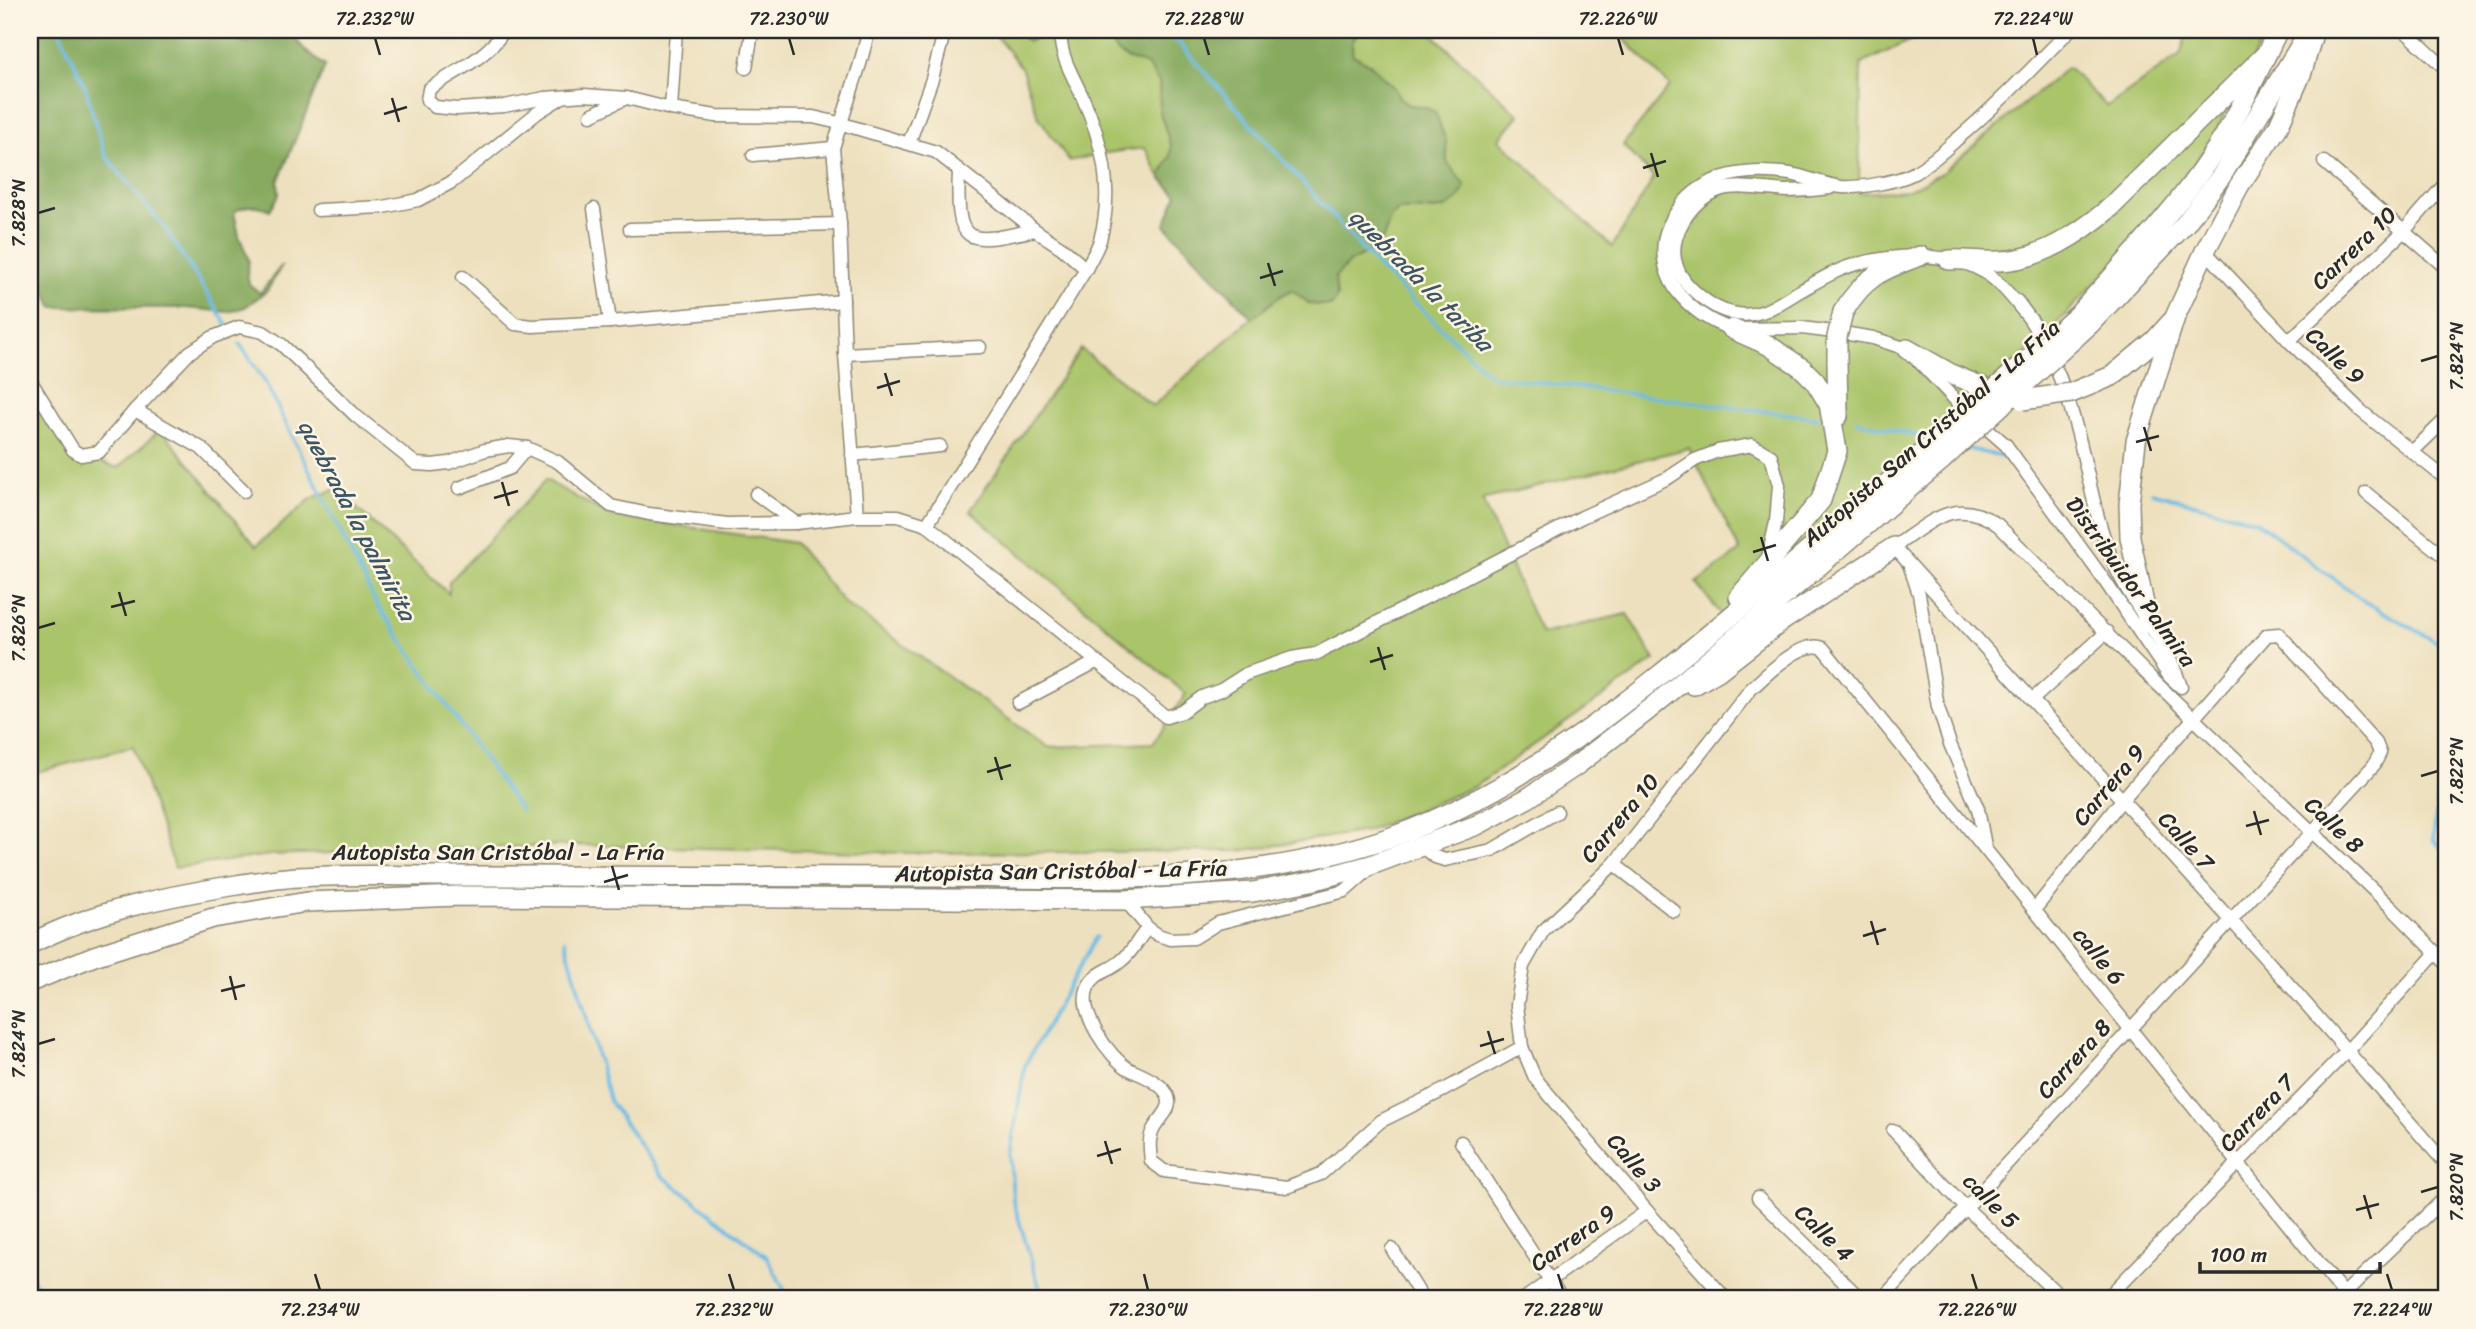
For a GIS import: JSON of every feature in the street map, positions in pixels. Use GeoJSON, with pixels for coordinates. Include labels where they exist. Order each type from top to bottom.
{"type":"FeatureCollection","features":[{"type":"Feature","properties":{"kind":"highway","name":"Autopista San Cristóbal - La Fría"},"geometry":{"type":"LineString","coordinates":[[2084,319],[2210,158],[2251,90],[2278,30]]}},
{"type":"Feature","properties":{"kind":"highway","name":"Autopista San Cristóbal - La Fría"},"geometry":{"type":"LineString","coordinates":[[30,982],[94,956],[213,918],[307,902],[458,896],[1125,900],[1253,892],[1311,881],[1376,863],[1477,825],[1528,798],[1577,765],[1647,711],[1937,453],[2185,224],[2222,175],[2312,30]]}},
{"type":"Feature","properties":{"kind":"highway"},"geometry":{"type":"LineString","coordinates":[[2148,623],[2130,537],[2130,481],[2136,441],[2175,317],[2239,186],[2278,127],[2302,72],[2312,30]]}},
{"type":"Feature","properties":{"kind":"highway"},"geometry":{"type":"LineString","coordinates":[[1950,260],[2000,261],[2031,256],[2083,230],[2111,207],[2267,52]]}},
{"type":"Feature","properties":{"kind":"highway"},"geometry":{"type":"LineString","coordinates":[[1688,652],[1821,500],[1837,451],[1837,337],[1843,312],[1855,292],[1873,276],[1889,266],[1920,256]]}},
{"type":"Feature","properties":{"kind":"highway"},"geometry":{"type":"LineString","coordinates":[[1907,349],[2003,397],[2024,400],[2071,393],[2112,376],[2154,341],[2175,317]]}},
{"type":"Feature","properties":{"kind":"highway"},"geometry":{"type":"LineString","coordinates":[[1732,329],[1768,345],[1802,368],[1815,382],[1829,404],[1837,451]]}},
{"type":"Feature","properties":{"kind":"highway","name":"Autopista San Cristóbal - La Fría"},"geometry":{"type":"LineString","coordinates":[[30,944],[104,914],[176,894],[294,877],[1146,879],[1231,873],[1350,849],[1391,837],[1454,812],[1490,793],[1583,734],[1937,453]]}},
{"type":"Feature","properties":{"kind":"highway"},"geometry":{"type":"LineString","coordinates":[[1647,711],[1718,671],[1782,621],[1894,547]]}},
{"type":"Feature","properties":{"kind":"street"},"geometry":{"type":"LineString","coordinates":[[504,30],[486,52],[429,89],[427,100],[435,107],[457,109],[584,95],[627,98],[716,116],[813,117],[839,123],[936,152],[1086,269]]}},
{"type":"Feature","properties":{"kind":"street"},"geometry":{"type":"LineString","coordinates":[[671,109],[676,30]]}},
{"type":"Feature","properties":{"kind":"street"},"geometry":{"type":"LineString","coordinates":[[746,68],[752,33],[750,30]]}},
{"type":"Feature","properties":{"kind":"street"},"geometry":{"type":"LineString","coordinates":[[857,516],[833,148],[869,30]]}},
{"type":"Feature","properties":{"kind":"street"},"geometry":{"type":"LineString","coordinates":[[927,524],[1086,269],[1100,241],[1108,190],[1097,129],[1067,65],[1060,38],[1061,30]]}},
{"type":"Feature","properties":{"kind":"street","name":"Distribuidor Palmira"},"geometry":{"type":"LineString","coordinates":[[2070,30],[1981,120],[1913,173],[1889,182],[1843,187],[1793,191],[1736,188],[1719,190],[1690,209],[1676,240],[1676,265],[1691,289],[1730,313],[1748,315],[1771,309],[1826,277],[1855,264],[1882,259],[1920,256],[1950,260],[1974,267],[1995,280],[2034,324],[2059,374],[2070,404],[2093,501],[2107,546],[2126,589],[2166,649],[2180,687]]}},
{"type":"Feature","properties":{"kind":"street"},"geometry":{"type":"LineString","coordinates":[[2404,30],[2446,69]]}},
{"type":"Feature","properties":{"kind":"street"},"geometry":{"type":"LineString","coordinates":[[909,143],[932,79],[944,33]]}},
{"type":"Feature","properties":{"kind":"street"},"geometry":{"type":"LineString","coordinates":[[318,210],[383,207],[418,200],[452,182],[537,113],[565,96]]}},
{"type":"Feature","properties":{"kind":"street"},"geometry":{"type":"LineString","coordinates":[[592,115],[627,98]]}},
{"type":"Feature","properties":{"kind":"street"},"geometry":{"type":"LineString","coordinates":[[752,155],[833,148]]}},
{"type":"Feature","properties":{"kind":"street"},"geometry":{"type":"LineString","coordinates":[[2324,162],[2446,268]]}},
{"type":"Feature","properties":{"kind":"street"},"geometry":{"type":"LineString","coordinates":[[959,170],[957,208],[966,234],[979,240],[1035,230]]}},
{"type":"Feature","properties":{"kind":"street"},"geometry":{"type":"LineString","coordinates":[[1732,329],[1712,320],[1684,299],[1669,278],[1663,258],[1663,241],[1675,214],[1700,187],[1730,174],[1790,174],[1843,187]]}},
{"type":"Feature","properties":{"kind":"street","name":"Carrera 10"},"geometry":{"type":"LineString","coordinates":[[2289,341],[2405,230],[2446,183]]}},
{"type":"Feature","properties":{"kind":"street"},"geometry":{"type":"LineString","coordinates":[[594,209],[610,322]]}},
{"type":"Feature","properties":{"kind":"street"},"geometry":{"type":"LineString","coordinates":[[630,229],[840,224]]}},
{"type":"Feature","properties":{"kind":"street","name":"Calle 9"},"geometry":{"type":"LineString","coordinates":[[2205,251],[2289,341],[2361,411],[2446,479]]}},
{"type":"Feature","properties":{"kind":"street"},"geometry":{"type":"LineString","coordinates":[[463,277],[515,324],[610,322],[844,301]]}},
{"type":"Feature","properties":{"kind":"street"},"geometry":{"type":"LineString","coordinates":[[30,380],[73,450],[81,455],[99,452],[190,352],[213,337],[239,327],[263,332],[282,345],[356,416],[416,464],[449,463],[485,450],[509,446],[527,448],[558,462],[611,506],[727,524],[796,523],[857,516],[898,516],[927,524],[1166,717],[1182,712],[1202,697],[1222,690],[1245,674],[1292,658],[1316,654],[1582,517],[1668,478],[1695,460],[1735,446],[1752,445],[1770,456],[1779,485],[1776,523],[1766,566]]}},
{"type":"Feature","properties":{"kind":"street","name":"Distribuidor Palmira"},"geometry":{"type":"LineString","coordinates":[[1732,329],[1814,330],[1873,338],[1907,349],[1959,404],[2006,445],[2169,676],[2180,687]]}},
{"type":"Feature","properties":{"kind":"street"},"geometry":{"type":"LineString","coordinates":[[845,354],[980,347]]}},
{"type":"Feature","properties":{"kind":"street"},"geometry":{"type":"LineString","coordinates":[[135,410],[201,448],[244,491]]}},
{"type":"Feature","properties":{"kind":"street"},"geometry":{"type":"LineString","coordinates":[[2412,452],[2446,419]]}},
{"type":"Feature","properties":{"kind":"street"},"geometry":{"type":"LineString","coordinates":[[852,455],[940,446]]}},
{"type":"Feature","properties":{"kind":"street"},"geometry":{"type":"LineString","coordinates":[[459,488],[510,468],[527,448]]}},
{"type":"Feature","properties":{"kind":"street"},"geometry":{"type":"LineString","coordinates":[[2366,493],[2446,558]]}},
{"type":"Feature","properties":{"kind":"street"},"geometry":{"type":"LineString","coordinates":[[757,494],[796,523]]}},
{"type":"Feature","properties":{"kind":"street","name":"Distribuidor Palmira"},"geometry":{"type":"LineString","coordinates":[[1894,547],[1945,514],[1963,510],[1982,514],[1998,525],[2180,705]]}},
{"type":"Feature","properties":{"kind":"street","name":"Calle 7"},"geometry":{"type":"LineString","coordinates":[[1894,547],[2033,699],[2446,1164]]}},
{"type":"Feature","properties":{"kind":"street"},"geometry":{"type":"LineString","coordinates":[[1909,564],[1919,594],[1938,706],[1950,744],[1978,809],[1986,848]]}},
{"type":"Feature","properties":{"kind":"street"},"geometry":{"type":"LineString","coordinates":[[2033,699],[2106,632]]}},
{"type":"Feature","properties":{"kind":"street","name":"Carrera 9"},"geometry":{"type":"LineString","coordinates":[[2035,909],[2121,801],[2267,635],[2279,634],[2376,743],[2380,753]]}},
{"type":"Feature","properties":{"kind":"street","name":"Carrera 10"},"geometry":{"type":"LineString","coordinates":[[1522,1047],[1517,1005],[1523,966],[1543,931],[1614,864],[1750,690],[1770,671],[1811,646]]}},
{"type":"Feature","properties":{"kind":"street","name":"calle 6"},"geometry":{"type":"LineString","coordinates":[[1811,646],[1823,649],[1986,848],[2239,1162],[2343,1297]]}},
{"type":"Feature","properties":{"kind":"street"},"geometry":{"type":"LineString","coordinates":[[1018,704],[1096,662]]}},
{"type":"Feature","properties":{"kind":"street"},"geometry":{"type":"LineString","coordinates":[[2180,687],[2180,705],[2194,718]]}},
{"type":"Feature","properties":{"kind":"street","name":"Calle 8"},"geometry":{"type":"LineString","coordinates":[[2194,718],[2443,958]]}},
{"type":"Feature","properties":{"kind":"street","name":"Carrera 8"},"geometry":{"type":"LineString","coordinates":[[1882,1299],[2374,765],[2380,753]]}},
{"type":"Feature","properties":{"kind":"street"},"geometry":{"type":"LineString","coordinates":[[1422,847],[1435,857],[1445,860],[1492,850],[1557,812]]}},
{"type":"Feature","properties":{"kind":"street"},"geometry":{"type":"LineString","coordinates":[[1125,900],[1148,928],[1158,935],[1170,939],[1194,938],[1218,923],[1345,891],[1376,863]]}},
{"type":"Feature","properties":{"kind":"street"},"geometry":{"type":"LineString","coordinates":[[1614,864],[1674,911]]}},
{"type":"Feature","properties":{"kind":"street"},"geometry":{"type":"LineString","coordinates":[[1148,928],[1121,961],[1096,975],[1087,988],[1086,1006],[1095,1030],[1120,1063],[1162,1087],[1168,1097],[1168,1108],[1153,1129],[1149,1144],[1151,1161],[1164,1171],[1287,1187],[1321,1174],[1381,1121],[1522,1047]]}},
{"type":"Feature","properties":{"kind":"street","name":"Carrera 7"},"geometry":{"type":"LineString","coordinates":[[2106,1299],[2347,1051],[2443,958]]}},
{"type":"Feature","properties":{"kind":"street","name":"Calle 3"},"geometry":{"type":"LineString","coordinates":[[1522,1047],[1535,1078],[1647,1211],[1726,1299]]}},
{"type":"Feature","properties":{"kind":"street","name":"calle 5"},"geometry":{"type":"LineString","coordinates":[[1893,1130],[1966,1208],[2063,1299]]}},
{"type":"Feature","properties":{"kind":"street"},"geometry":{"type":"LineString","coordinates":[[1461,1142],[1562,1299]]}},
{"type":"Feature","properties":{"kind":"street"},"geometry":{"type":"LineString","coordinates":[[2343,1297],[2446,1197]]}},
{"type":"Feature","properties":{"kind":"street","name":"Calle 4"},"geometry":{"type":"LineString","coordinates":[[1758,1198],[1861,1299]]}},
{"type":"Feature","properties":{"kind":"street","name":"Carrera 9"},"geometry":{"type":"LineString","coordinates":[[1524,1299],[1647,1211]]}},
{"type":"Feature","properties":{"kind":"street"},"geometry":{"type":"LineString","coordinates":[[1392,1248],[1423,1299]]}},
{"type":"Feature","properties":{"kind":"green space"},"geometry":{"type":"Polygon","coordinates":[[[30,30],[222,30],[225,34],[248,43],[262,30],[290,33],[307,52],[325,66],[278,182],[279,195],[270,210],[252,206],[234,212],[239,236],[249,260],[249,284],[260,293],[282,265],[267,291],[245,307],[229,312],[186,308],[52,307],[30,248],[30,30]]]}},
{"type":"Feature","properties":{"kind":"green space"},"geometry":{"type":"Polygon","coordinates":[[[991,30],[1428,30],[1519,115],[1499,139],[1612,247],[1654,178],[1623,145],[1670,86],[1615,30],[1932,30],[1861,64],[1859,193],[1909,190],[1943,172],[2068,67],[2107,107],[2180,55],[2188,30],[2267,30],[2211,141],[2132,245],[2044,337],[1723,617],[1696,583],[1740,551],[1689,448],[1482,500],[1541,634],[1627,614],[1655,660],[1476,786],[1367,831],[1239,851],[909,853],[579,845],[270,855],[175,868],[133,746],[30,774],[30,380],[77,454],[118,468],[161,429],[256,546],[312,498],[336,489],[449,594],[449,582],[546,480],[608,515],[795,543],[844,603],[1048,747],[1153,743],[1186,694],[970,511],[1081,349],[1153,406],[1252,317],[1165,225],[1177,195],[1160,177],[1145,148],[1069,161],[1038,116],[1021,67],[991,30]]]}},
{"type":"Feature","properties":{"kind":"green space"},"geometry":{"type":"Polygon","coordinates":[[[1016,30],[1362,30],[1353,41],[1353,55],[1370,64],[1406,104],[1435,112],[1446,141],[1447,162],[1465,186],[1460,197],[1445,208],[1399,210],[1391,217],[1380,246],[1350,262],[1335,277],[1337,297],[1331,306],[1310,304],[1292,290],[1281,295],[1252,318],[1165,225],[1177,195],[1160,177],[1170,157],[1171,146],[1160,113],[1159,83],[1147,65],[1117,52],[1105,34],[1066,39],[1058,33],[1037,37],[1028,42],[1016,30]]]}},
{"type":"Feature","properties":{"kind":"waterway","name":"quebrada la palmirita"},"geometry":{"type":"LineString","coordinates":[[59,30],[85,86],[105,155],[165,228],[227,325]]}},
{"type":"Feature","properties":{"kind":"waterway","name":"quebrada la tariba"},"geometry":{"type":"LineString","coordinates":[[1158,30],[1179,43],[1378,267],[1491,376],[1819,418]]}},
{"type":"Feature","properties":{"kind":"waterway","name":"quebrada la palmirita"},"geometry":{"type":"LineString","coordinates":[[240,344],[264,380],[377,605],[521,811]]}},
{"type":"Feature","properties":{"kind":"waterway","name":"quebrada la tariba"},"geometry":{"type":"LineString","coordinates":[[1857,421],[1930,439]]}},
{"type":"Feature","properties":{"kind":"waterway","name":"quebrada la tariba"},"geometry":{"type":"LineString","coordinates":[[1965,448],[2002,457]]}},
{"type":"Feature","properties":{"kind":"waterway","name":"quebrada la tariba"},"geometry":{"type":"LineString","coordinates":[[2152,492],[2256,521],[2364,601],[2446,647]]}},
{"type":"Feature","properties":{"kind":"waterway","name":"quebrada la tariba"},"geometry":{"type":"LineString","coordinates":[[2446,741],[2433,840],[2446,852]]}},
{"type":"Feature","properties":{"kind":"waterway"},"geometry":{"type":"LineString","coordinates":[[1043,1299],[1013,1200],[1010,1155],[1025,1065],[1096,937]]}},
{"type":"Feature","properties":{"kind":"waterway","name":"quebrada la palmirita"},"geometry":{"type":"LineString","coordinates":[[565,940],[610,1102],[661,1175],[767,1257],[789,1299]]}},
{"type":"Feature","properties":{"kind":"waterway"},"geometry":{"type":"LineString","coordinates":[[30,1277],[49,1299]]}}]}
